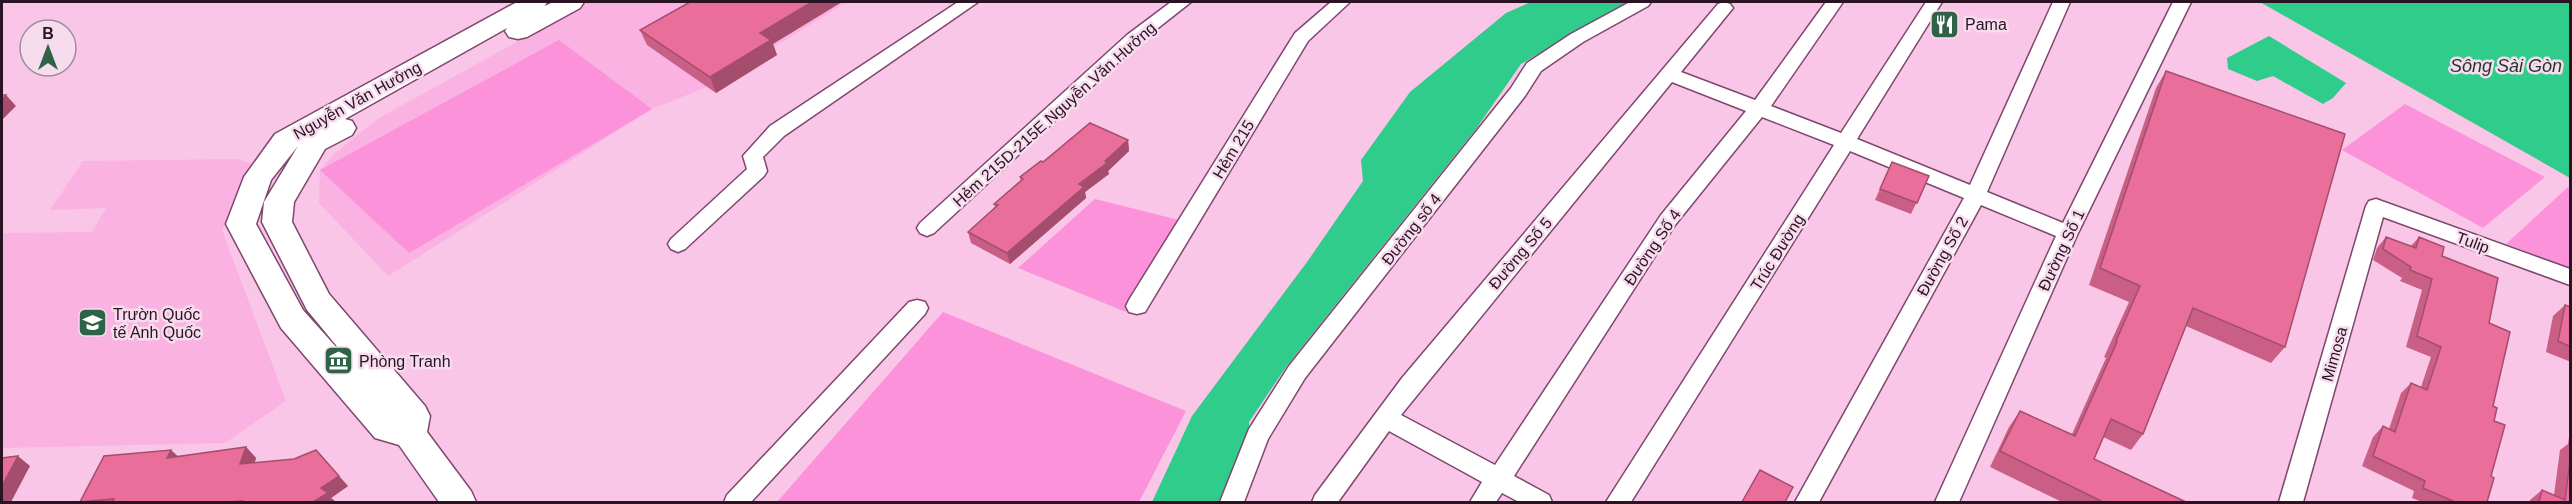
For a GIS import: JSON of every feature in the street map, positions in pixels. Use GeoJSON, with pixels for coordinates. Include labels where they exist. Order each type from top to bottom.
{"type":"FeatureCollection","features":[{"type":"Feature","properties":{"kind":"main road","name":"Nguyễn Văn Hưởng"},"geometry":{"type":"LineString","coordinates":[[459,502],[411,435],[387,428],[292,319],[241,224],[258,177],[285,141],[535,2]]}},
{"type":"Feature","properties":{"kind":"main road","name":"Nguyễn Văn Hưởng"},"geometry":{"type":"LineString","coordinates":[[411,435],[413,416],[318,302],[277,222],[279,202],[315,142],[571,2]]}},
{"type":"Feature","properties":{"kind":"street"},"geometry":{"type":"LineString","coordinates":[[678,244],[757,171],[753,156],[777,131],[969,2]]}},
{"type":"Feature","properties":{"kind":"street","name":"Hẻm 215D-215E Nguyễn Văn Hưởng"},"geometry":{"type":"LineString","coordinates":[[927,228],[1133,39],[1182,2]]}},
{"type":"Feature","properties":{"kind":"street","name":"Hẻm 215"},"geometry":{"type":"LineString","coordinates":[[1137,306],[1301,37],[1341,2]]}},
{"type":"Feature","properties":{"kind":"street","name":"Đường số 4"},"geometry":{"type":"LineString","coordinates":[[1232,502],[1257,436],[1297,372],[1518,92],[1534,67],[1577,38],[1642,2]]}},
{"type":"Feature","properties":{"kind":"street","name":"Đường Số 4"},"geometry":{"type":"LineString","coordinates":[[1482,502],[1668,220],[1777,86],[1835,2]]}},
{"type":"Feature","properties":{"kind":"street","name":"Trúc Đường"},"geometry":{"type":"LineString","coordinates":[[1618,502],[1934,2]]}},
{"type":"Feature","properties":{"kind":"street","name":"Đường Số 2"},"geometry":{"type":"LineString","coordinates":[[1808,502],[1976,195],[2062,2]]}},
{"type":"Feature","properties":{"kind":"street","name":"Đường Số 1"},"geometry":{"type":"LineString","coordinates":[[1947,502],[2068,233],[2182,2]]}},
{"type":"Feature","properties":{"kind":"street","name":"Đường Số 5"},"geometry":{"type":"LineString","coordinates":[[1324,502],[1410,385],[1724,8]]}},
{"type":"Feature","properties":{"kind":"street"},"geometry":{"type":"LineString","coordinates":[[1669,74],[1846,142],[2068,233]]}},
{"type":"Feature","properties":{"kind":"street","name":"Tulip"},"geometry":{"type":"LineString","coordinates":[[2385,203],[2571,277]]}},
{"type":"Feature","properties":{"kind":"street","name":"Mimosa"},"geometry":{"type":"LineString","coordinates":[[2294,502],[2385,203]]}},
{"type":"Feature","properties":{"kind":"street"},"geometry":{"type":"LineString","coordinates":[[736,502],[917,308]]}},
{"type":"Feature","properties":{"kind":"street"},"geometry":{"type":"LineString","coordinates":[[1386,417],[1540,502]]}},
{"type":"Feature","properties":{"kind":"shaded area"},"geometry":{"type":"Polygon","coordinates":[[[589,2],[847,2],[712,85],[652,109],[388,276],[319,203],[320,170],[335,153],[379,118],[589,2]]]}},
{"type":"Feature","properties":{"kind":"shaded area"},"geometry":{"type":"Polygon","coordinates":[[[559,40],[652,109],[409,253],[320,170],[559,40]]]}},
{"type":"Feature","properties":{"kind":"shaded area"},"geometry":{"type":"Polygon","coordinates":[[[2405,104],[2545,177],[2483,228],[2342,150],[2405,104]]]}},
{"type":"Feature","properties":{"kind":"shaded area"},"geometry":{"type":"Polygon","coordinates":[[[236,159],[259,165],[222,230],[286,401],[225,443],[2,448],[2,233],[92,232],[106,208],[50,210],[83,161],[236,159]]]}},
{"type":"Feature","properties":{"kind":"shaded area"},"geometry":{"type":"Polygon","coordinates":[[[2568,187],[2570,189],[2570,268],[2506,244],[2568,187]]]}},
{"type":"Feature","properties":{"kind":"shaded area"},"geometry":{"type":"Polygon","coordinates":[[[1095,199],[1179,220],[1126,312],[1018,268],[1095,199]]]}},
{"type":"Feature","properties":{"kind":"shaded area"},"geometry":{"type":"Polygon","coordinates":[[[943,312],[1186,411],[1139,502],[777,502],[943,312]]]}},
{"type":"Feature","properties":{"kind":"water"},"geometry":{"type":"Polygon","coordinates":[[[1531,2],[1629,2],[1521,64],[1476,129],[1286,367],[1249,422],[1249,440],[1223,502],[1152,502],[1192,416],[1307,262],[1363,181],[1361,160],[1410,92],[1506,13],[1531,2]]]}},
{"type":"Feature","properties":{"kind":"water","name":"Sông Sài Gòn"},"geometry":{"type":"Polygon","coordinates":[[[2260,2],[2570,2],[2570,178],[2260,2]]]}},
{"type":"Feature","properties":{"kind":"water"},"geometry":{"type":"Polygon","coordinates":[[[2269,36],[2346,83],[2333,98],[2323,104],[2273,76],[2257,81],[2228,69],[2227,58],[2269,36]]]}},
{"type":"Feature","properties":{"kind":"building"},"geometry":{"type":"Polygon","coordinates":[[[690,2],[812,2],[760,33],[771,40],[710,77],[640,30],[690,2]]]}},
{"type":"Feature","properties":{"kind":"building"},"geometry":{"type":"Polygon","coordinates":[[[2166,71],[2345,134],[2285,347],[2193,308],[2143,434],[2111,419],[2094,459],[2186,502],[2103,502],[2000,451],[2020,411],[2075,436],[2117,342],[2140,286],[2100,268],[2166,71]]]}},
{"type":"Feature","properties":{"kind":"building"},"geometry":{"type":"Polygon","coordinates":[[[1090,123],[1128,140],[1105,161],[1107,163],[1079,184],[1084,187],[1007,253],[968,232],[998,205],[994,204],[1023,179],[1020,177],[1041,161],[1043,162],[1090,123]]]}},
{"type":"Feature","properties":{"kind":"building"},"geometry":{"type":"Polygon","coordinates":[[[1892,162],[1929,176],[1917,203],[1880,189],[1892,162]]]}},
{"type":"Feature","properties":{"kind":"building"},"geometry":{"type":"Polygon","coordinates":[[[2386,237],[2416,248],[2419,237],[2444,247],[2442,256],[2498,278],[2489,323],[2510,332],[2493,406],[2497,408],[2494,421],[2505,425],[2491,476],[2494,478],[2487,502],[2455,502],[2423,488],[2425,481],[2373,456],[2383,426],[2395,432],[2411,383],[2427,390],[2441,347],[2417,336],[2432,279],[2410,270],[2411,267],[2383,249],[2386,237]]]}},
{"type":"Feature","properties":{"kind":"building"},"geometry":{"type":"Polygon","coordinates":[[[2565,305],[2571,307],[2571,347],[2558,341],[2565,305]]]}},
{"type":"Feature","properties":{"kind":"building"},"geometry":{"type":"Polygon","coordinates":[[[246,447],[240,464],[294,459],[316,450],[339,476],[321,488],[328,493],[313,502],[112,502],[114,499],[80,502],[104,456],[171,450],[167,458],[246,447]]]}},
{"type":"Feature","properties":{"kind":"building"},"geometry":{"type":"Polygon","coordinates":[[[2571,453],[2571,502],[2539,502],[2542,490],[2565,500],[2571,453]]]}},
{"type":"Feature","properties":{"kind":"building"},"geometry":{"type":"Polygon","coordinates":[[[18,456],[2,486],[2,458],[18,456]]]}},
{"type":"Feature","properties":{"kind":"building"},"geometry":{"type":"Polygon","coordinates":[[[1760,470],[1793,487],[1785,502],[1742,502],[1760,470]]]}},
{"type":"Feature","properties":{"kind":"place","name":"Pama"},"geometry":{"type":"Point","coordinates":[1944,24]}},
{"type":"Feature","properties":{"kind":"place","name":"Trườn Quốc tế Anh Quốc"},"geometry":{"type":"Point","coordinates":[92,323]}},
{"type":"Feature","properties":{"kind":"place","name":"Phòng Tranh"},"geometry":{"type":"Point","coordinates":[338,361]}}]}
